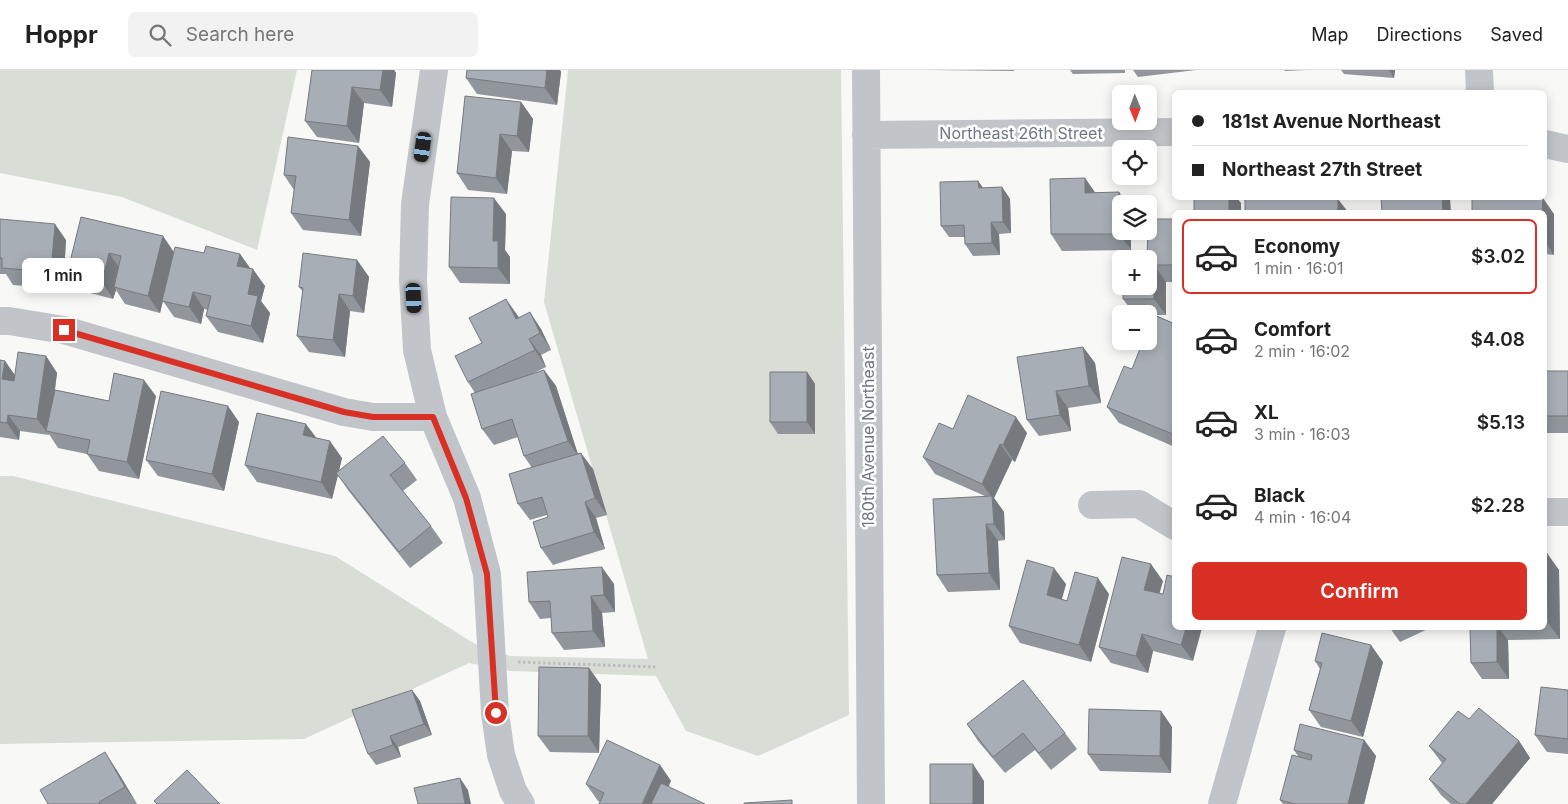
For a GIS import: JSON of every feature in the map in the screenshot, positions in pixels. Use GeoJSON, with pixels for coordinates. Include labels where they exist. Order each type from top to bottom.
{"type":"FeatureCollection","features":[{"type":"Feature","properties":{"kind":"street"},"geometry":{"type":"LineString","coordinates":[[434,70],[416,204],[413,280],[416,350],[433,417],[466,498],[487,574],[496,713],[501,755],[513,791],[521,804]]}},
{"type":"Feature","properties":{"kind":"street","name":"180th Avenue Northeast"},"geometry":{"type":"LineString","coordinates":[[866,70],[871,804]]}},
{"type":"Feature","properties":{"kind":"street"},"geometry":{"type":"LineString","coordinates":[[1479,70],[1480,90]]}},
{"type":"Feature","properties":{"kind":"street","name":"Northeast 26th Street"},"geometry":{"type":"LineString","coordinates":[[866,135],[1172,132]]}},
{"type":"Feature","properties":{"kind":"street"},"geometry":{"type":"LineString","coordinates":[[1547,144],[1568,149]]}},
{"type":"Feature","properties":{"kind":"street"},"geometry":{"type":"LineString","coordinates":[[0,321],[9,320],[64,330],[344,412],[373,417],[433,417]]}},
{"type":"Feature","properties":{"kind":"street"},"geometry":{"type":"LineString","coordinates":[[1092,506],[1139,504],[1172,524]]}},
{"type":"Feature","properties":{"kind":"street"},"geometry":{"type":"LineString","coordinates":[[1547,512],[1568,512]]}},
{"type":"Feature","properties":{"kind":"street"},"geometry":{"type":"LineString","coordinates":[[1222,804],[1271,630]]}},
{"type":"Feature","properties":{"kind":"path"},"geometry":{"type":"LineString","coordinates":[[493,662],[657,667]]}},
{"type":"Feature","properties":{"kind":"shaded area"},"geometry":{"type":"Polygon","coordinates":[[[0,70],[297,70],[257,250],[122,197],[0,173],[0,70]]]}},
{"type":"Feature","properties":{"kind":"shaded area"},"geometry":{"type":"Polygon","coordinates":[[[568,70],[841,70],[849,715],[758,756],[686,731],[656,676],[510,671],[469,663],[304,739],[0,744],[0,476],[13,476],[335,556],[475,644],[510,656],[648,659],[544,302],[568,70]]]}},
{"type":"Feature","properties":{"kind":"building"},"geometry":{"type":"Polygon","coordinates":[[[312,70],[383,70],[380,90],[352,87],[347,126],[305,121],[312,70]]]}},
{"type":"Feature","properties":{"kind":"building"},"geometry":{"type":"Polygon","coordinates":[[[467,70],[547,70],[545,88],[466,78],[467,70]]]}},
{"type":"Feature","properties":{"kind":"building"},"geometry":{"type":"Polygon","coordinates":[[[465,96],[521,102],[517,136],[500,134],[496,178],[457,173],[465,96]]]}},
{"type":"Feature","properties":{"kind":"building"},"geometry":{"type":"Polygon","coordinates":[[[288,137],[358,146],[349,220],[291,213],[296,176],[284,175],[288,137]]]}},
{"type":"Feature","properties":{"kind":"building"},"geometry":{"type":"Polygon","coordinates":[[[1085,178],[1085,193],[1119,192],[1119,195],[1112,195],[1112,234],[1051,234],[1050,179],[1085,178]]]}},
{"type":"Feature","properties":{"kind":"building"},"geometry":{"type":"Polygon","coordinates":[[[978,181],[979,188],[1002,187],[1003,222],[991,222],[992,243],[965,244],[964,225],[941,226],[940,182],[978,181]]]}},
{"type":"Feature","properties":{"kind":"building"},"geometry":{"type":"Polygon","coordinates":[[[451,197],[494,198],[493,241],[498,241],[498,268],[449,267],[451,197]]]}},
{"type":"Feature","properties":{"kind":"building"},"geometry":{"type":"Polygon","coordinates":[[[1194,200],[1229,200],[1229,210],[1194,210],[1194,200]]]}},
{"type":"Feature","properties":{"kind":"building"},"geometry":{"type":"Polygon","coordinates":[[[1245,200],[1338,200],[1338,210],[1245,210],[1245,200]]]}},
{"type":"Feature","properties":{"kind":"building"},"geometry":{"type":"Polygon","coordinates":[[[1381,200],[1442,200],[1443,210],[1382,210],[1381,200]]]}},
{"type":"Feature","properties":{"kind":"building"},"geometry":{"type":"Polygon","coordinates":[[[1472,200],[1543,200],[1542,210],[1472,210],[1472,200]]]}},
{"type":"Feature","properties":{"kind":"building"},"geometry":{"type":"Polygon","coordinates":[[[81,217],[163,236],[148,296],[114,287],[121,256],[109,253],[102,282],[67,274],[81,217]]]}},
{"type":"Feature","properties":{"kind":"building"},"geometry":{"type":"Polygon","coordinates":[[[0,219],[55,224],[51,272],[2,268],[2,258],[0,258],[0,219]]]}},
{"type":"Feature","properties":{"kind":"building"},"geometry":{"type":"Polygon","coordinates":[[[1157,219],[1172,219],[1172,265],[1157,265],[1157,250],[1147,250],[1148,240],[1157,240],[1157,219]]]}},
{"type":"Feature","properties":{"kind":"building"},"geometry":{"type":"Polygon","coordinates":[[[206,246],[240,254],[237,266],[253,269],[248,294],[258,296],[251,326],[206,316],[211,296],[193,292],[189,307],[162,301],[175,247],[204,253],[206,246]]]}},
{"type":"Feature","properties":{"kind":"building"},"geometry":{"type":"Polygon","coordinates":[[[303,253],[357,260],[353,296],[339,294],[333,340],[297,336],[303,288],[299,287],[303,253]]]}},
{"type":"Feature","properties":{"kind":"building"},"geometry":{"type":"Polygon","coordinates":[[[1123,295],[1154,295],[1154,299],[1123,299],[1123,295]]]}},
{"type":"Feature","properties":{"kind":"building"},"geometry":{"type":"Polygon","coordinates":[[[506,299],[516,319],[530,312],[540,333],[529,339],[535,350],[468,382],[455,356],[482,343],[469,318],[506,299]]]}},
{"type":"Feature","properties":{"kind":"building"},"geometry":{"type":"Polygon","coordinates":[[[1157,316],[1172,323],[1172,434],[1107,407],[1124,366],[1132,369],[1139,350],[1157,350],[1157,316]]]}},
{"type":"Feature","properties":{"kind":"building"},"geometry":{"type":"Polygon","coordinates":[[[1083,347],[1089,386],[1056,391],[1060,415],[1027,420],[1017,357],[1083,347]]]}},
{"type":"Feature","properties":{"kind":"building"},"geometry":{"type":"Polygon","coordinates":[[[18,352],[46,356],[37,419],[8,415],[7,423],[0,422],[0,360],[5,361],[2,379],[14,381],[18,352]]]}},
{"type":"Feature","properties":{"kind":"building"},"geometry":{"type":"Polygon","coordinates":[[[544,370],[568,441],[524,456],[512,419],[482,429],[471,394],[544,370]]]}},
{"type":"Feature","properties":{"kind":"building"},"geometry":{"type":"Polygon","coordinates":[[[1547,371],[1568,371],[1568,416],[1547,416],[1547,371]]]}},
{"type":"Feature","properties":{"kind":"building"},"geometry":{"type":"Polygon","coordinates":[[[770,372],[807,372],[807,422],[770,422],[770,372]]]}},
{"type":"Feature","properties":{"kind":"building"},"geometry":{"type":"Polygon","coordinates":[[[114,373],[144,380],[127,462],[87,454],[90,440],[46,431],[55,390],[109,401],[114,373]]]}},
{"type":"Feature","properties":{"kind":"building"},"geometry":{"type":"Polygon","coordinates":[[[161,391],[228,406],[212,474],[146,460],[161,391]]]}},
{"type":"Feature","properties":{"kind":"building"},"geometry":{"type":"Polygon","coordinates":[[[968,395],[1016,417],[1003,445],[1000,444],[982,484],[923,457],[939,423],[953,429],[968,395]]]}},
{"type":"Feature","properties":{"kind":"building"},"geometry":{"type":"Polygon","coordinates":[[[257,413],[306,424],[303,435],[330,441],[321,482],[245,465],[257,413]]]}},
{"type":"Feature","properties":{"kind":"building"},"geometry":{"type":"Polygon","coordinates":[[[383,436],[405,463],[390,475],[431,526],[399,552],[336,473],[383,436]]]}},
{"type":"Feature","properties":{"kind":"building"},"geometry":{"type":"Polygon","coordinates":[[[581,453],[595,498],[585,502],[594,532],[541,548],[533,522],[548,517],[542,497],[518,504],[509,474],[581,453]]]}},
{"type":"Feature","properties":{"kind":"building"},"geometry":{"type":"Polygon","coordinates":[[[992,496],[994,524],[986,524],[989,573],[937,575],[933,499],[992,496]]]}},
{"type":"Feature","properties":{"kind":"building"},"geometry":{"type":"Polygon","coordinates":[[[1547,553],[1548,623],[1547,623],[1547,553]]]}},
{"type":"Feature","properties":{"kind":"building"},"geometry":{"type":"Polygon","coordinates":[[[1122,557],[1151,564],[1144,590],[1163,594],[1167,575],[1172,576],[1172,630],[1185,630],[1181,645],[1142,634],[1136,656],[1099,647],[1122,557]]]}},
{"type":"Feature","properties":{"kind":"building"},"geometry":{"type":"Polygon","coordinates":[[[1027,560],[1054,568],[1047,595],[1067,601],[1075,572],[1098,578],[1079,645],[1009,626],[1027,560]]]}},
{"type":"Feature","properties":{"kind":"building"},"geometry":{"type":"Polygon","coordinates":[[[602,567],[604,595],[591,596],[593,631],[552,633],[550,601],[529,602],[527,572],[602,567]]]}},
{"type":"Feature","properties":{"kind":"building"},"geometry":{"type":"Polygon","coordinates":[[[1470,630],[1497,630],[1497,662],[1471,663],[1470,630]]]}},
{"type":"Feature","properties":{"kind":"building"},"geometry":{"type":"Polygon","coordinates":[[[1322,633],[1371,645],[1351,721],[1309,710],[1322,663],[1315,661],[1322,633]]]}},
{"type":"Feature","properties":{"kind":"building"},"geometry":{"type":"Polygon","coordinates":[[[539,667],[589,668],[588,736],[538,736],[539,667]]]}},
{"type":"Feature","properties":{"kind":"building"},"geometry":{"type":"Polygon","coordinates":[[[1023,680],[1065,733],[1039,753],[1023,733],[993,757],[967,724],[1023,680]]]}},
{"type":"Feature","properties":{"kind":"building"},"geometry":{"type":"Polygon","coordinates":[[[1541,687],[1568,690],[1568,739],[1535,735],[1541,687]]]}},
{"type":"Feature","properties":{"kind":"building"},"geometry":{"type":"Polygon","coordinates":[[[412,690],[424,724],[390,736],[393,745],[368,754],[352,710],[412,690]]]}},
{"type":"Feature","properties":{"kind":"building"},"geometry":{"type":"Polygon","coordinates":[[[1479,708],[1519,741],[1466,804],[1460,804],[1429,779],[1446,759],[1429,746],[1458,711],[1469,719],[1479,708]]]}},
{"type":"Feature","properties":{"kind":"building"},"geometry":{"type":"Polygon","coordinates":[[[1089,709],[1161,711],[1160,756],[1088,754],[1089,709]]]}},
{"type":"Feature","properties":{"kind":"building"},"geometry":{"type":"Polygon","coordinates":[[[1300,724],[1364,740],[1348,804],[1295,804],[1280,800],[1292,755],[1311,760],[1312,755],[1294,750],[1300,724]]]}},
{"type":"Feature","properties":{"kind":"building"},"geometry":{"type":"Polygon","coordinates":[[[607,740],[660,765],[642,804],[599,804],[604,793],[586,784],[607,740]]]}},
{"type":"Feature","properties":{"kind":"building"},"geometry":{"type":"Polygon","coordinates":[[[105,752],[125,787],[99,802],[100,804],[48,804],[40,790],[105,752]]]}},
{"type":"Feature","properties":{"kind":"building"},"geometry":{"type":"Polygon","coordinates":[[[930,764],[973,764],[973,804],[930,804],[930,764]]]}},
{"type":"Feature","properties":{"kind":"building"},"geometry":{"type":"Polygon","coordinates":[[[187,770],[220,804],[157,804],[154,801],[187,770]]]}},
{"type":"Feature","properties":{"kind":"building"},"geometry":{"type":"Polygon","coordinates":[[[460,778],[465,804],[418,804],[414,788],[460,778]]]}},
{"type":"Feature","properties":{"kind":"building"},"geometry":{"type":"Polygon","coordinates":[[[661,783],[705,804],[651,804],[661,783]]]}},
{"type":"Feature","properties":{"kind":"building"},"geometry":{"type":"Polygon","coordinates":[[[792,800],[792,804],[744,804],[744,803],[792,800]]]}},
{"type":"Feature","properties":{"kind":"route"},"geometry":{"type":"LineString","coordinates":[[64,330],[344,412],[373,417],[433,417],[466,498],[487,574],[496,713]]}}]}
